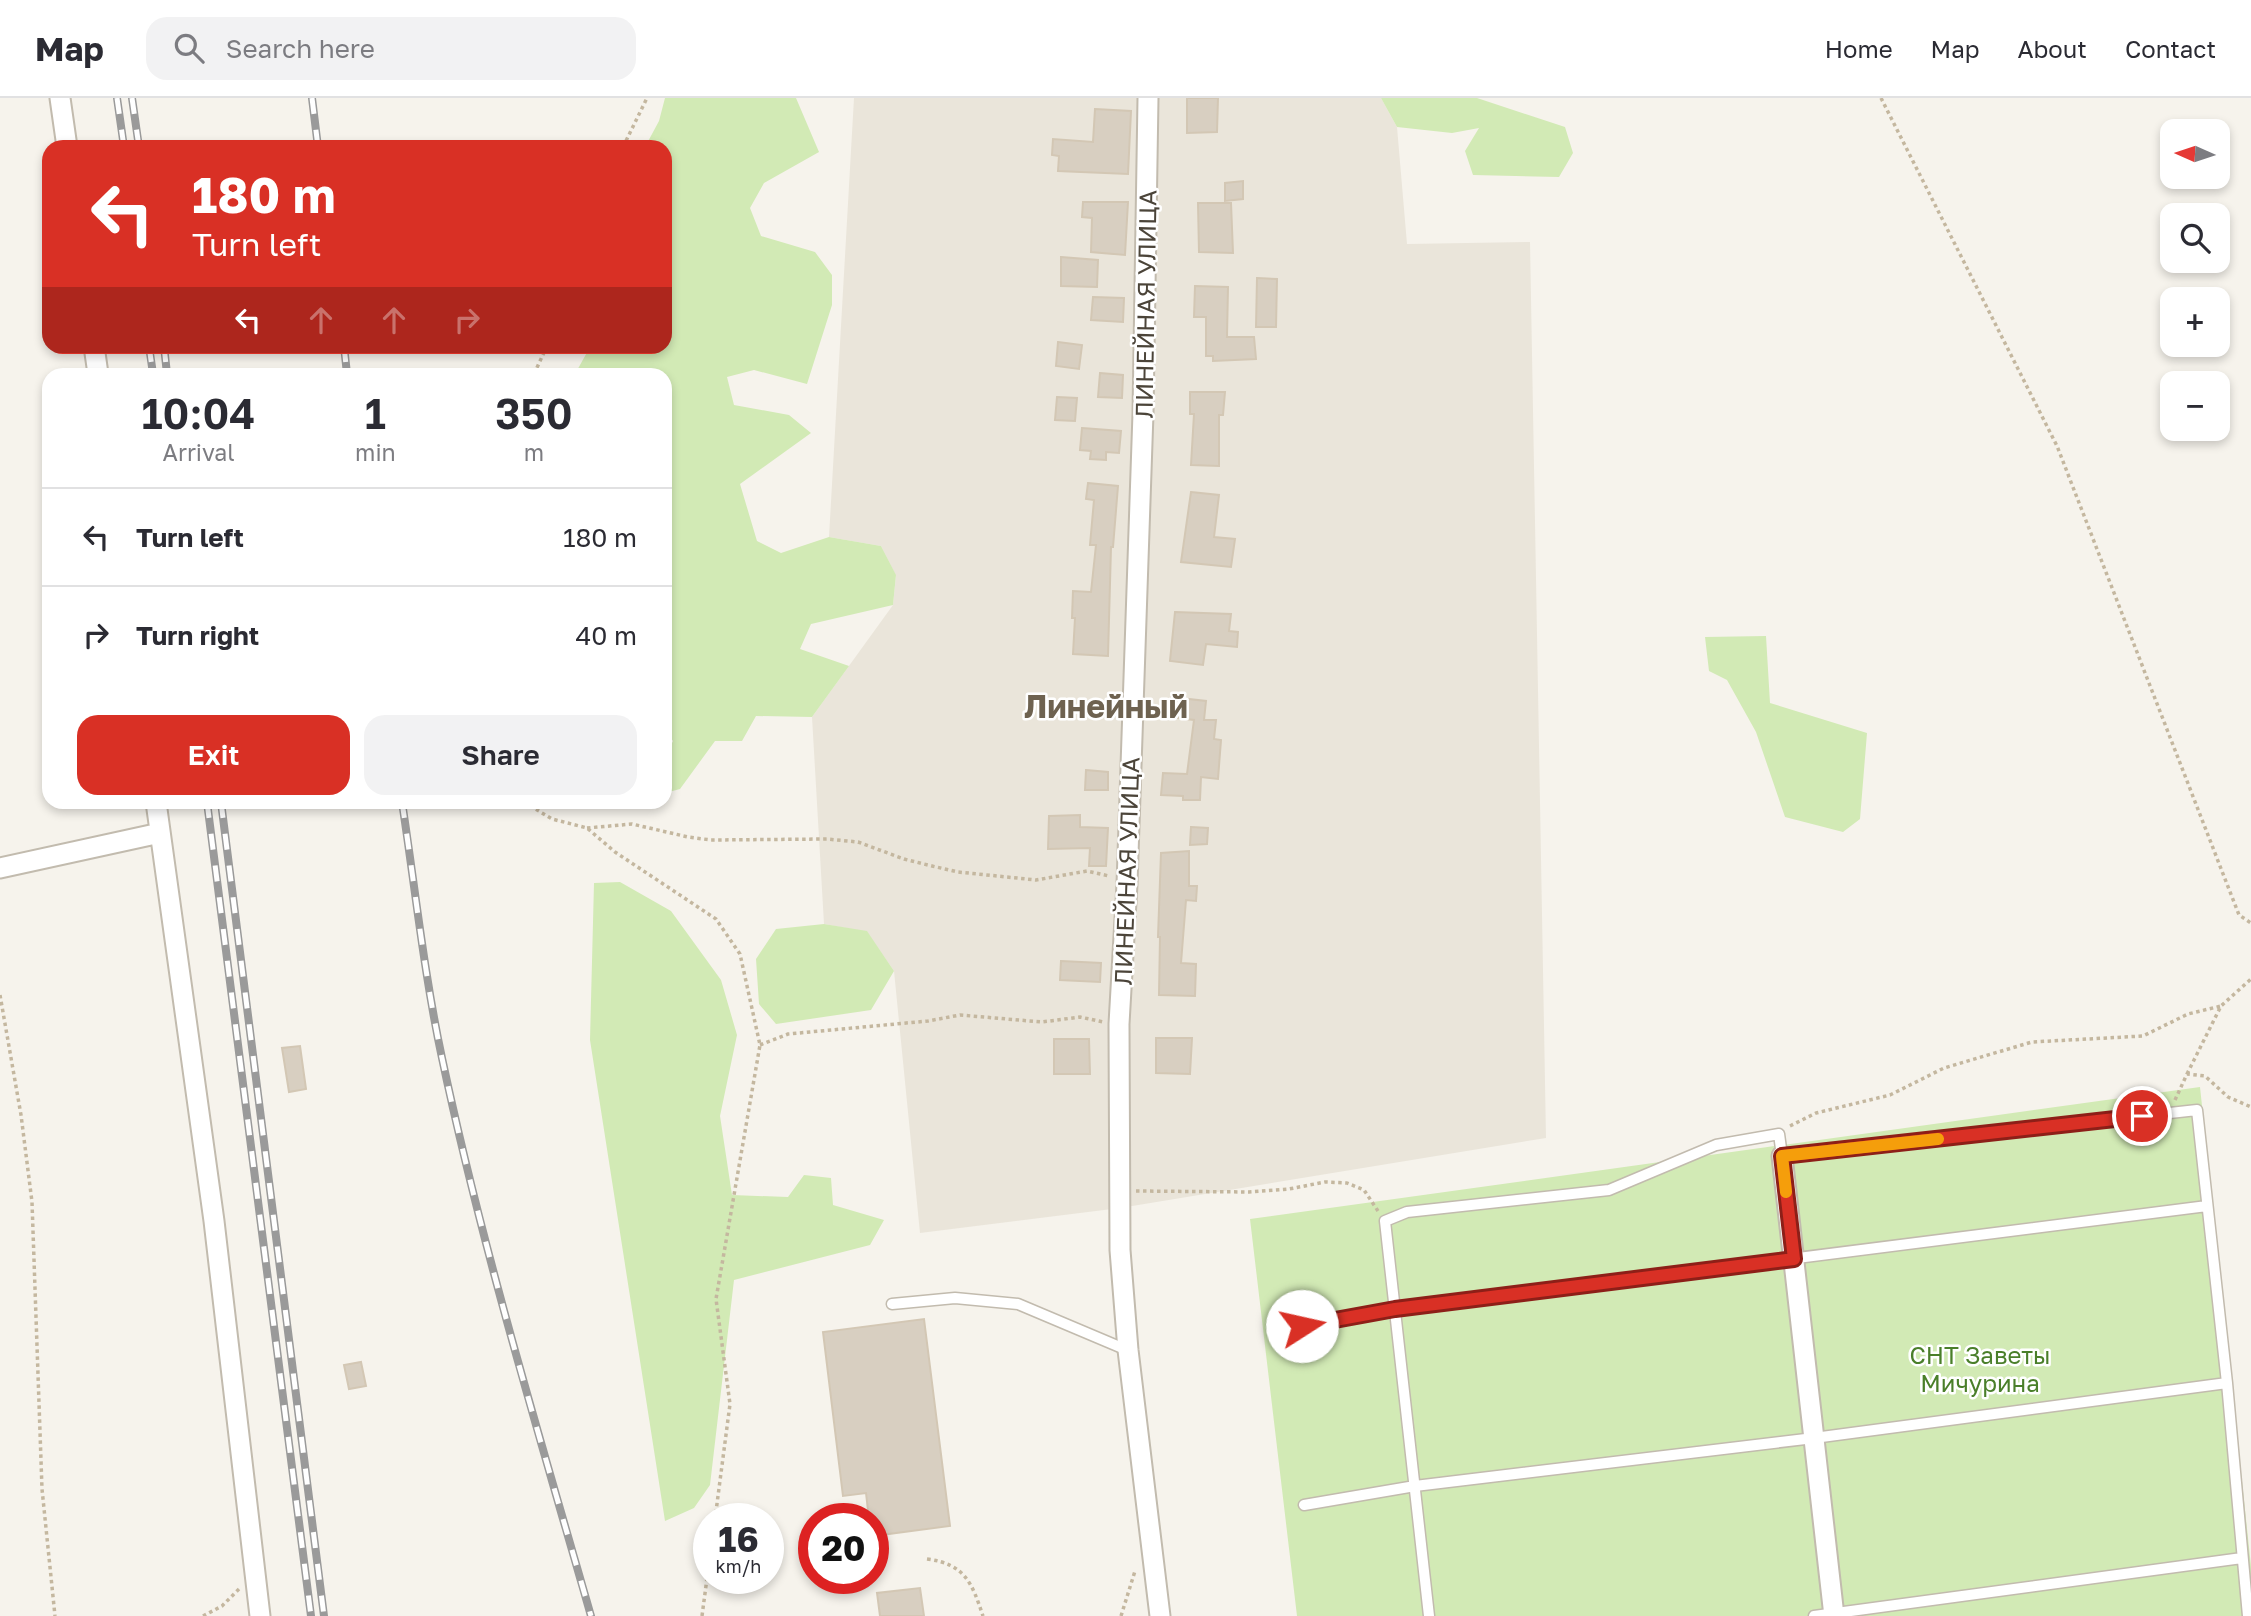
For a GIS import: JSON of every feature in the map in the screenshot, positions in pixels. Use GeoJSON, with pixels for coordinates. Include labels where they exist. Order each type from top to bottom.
{"type":"FeatureCollection","features":[{"type":"Feature","properties":{"kind":"street"},"geometry":{"type":"LineString","coordinates":[[60,98],[66,140]]}},
{"type":"Feature","properties":{"kind":"street","name":"ЛИНЕЙНАЯ УЛИЦА"},"geometry":{"type":"LineString","coordinates":[[1148,98],[1143,427],[1127,884],[1119,1024],[1120,1250],[1128,1350],[1160,1616]]}},
{"type":"Feature","properties":{"kind":"street"},"geometry":{"type":"LineString","coordinates":[[157,809],[214,1221],[260,1616]]}},
{"type":"Feature","properties":{"kind":"street"},"geometry":{"type":"LineString","coordinates":[[0,868],[160,833]]}},
{"type":"Feature","properties":{"kind":"street"},"geometry":{"type":"LineString","coordinates":[[1782,1156],[1814,1438],[1827,1615]]}},
{"type":"Feature","properties":{"kind":"lane"},"geometry":{"type":"LineString","coordinates":[[1429,1616],[1385,1221],[1407,1212],[1609,1190],[1716,1145],[1779,1134],[1782,1156],[2197,1110],[2227,1383],[2248,1616]]}},
{"type":"Feature","properties":{"kind":"lane"},"geometry":{"type":"LineString","coordinates":[[1302,1326],[1395,1309],[2207,1206]]}},
{"type":"Feature","properties":{"kind":"lane"},"geometry":{"type":"LineString","coordinates":[[892,1304],[955,1298],[1018,1304],[1128,1350]]}},
{"type":"Feature","properties":{"kind":"lane"},"geometry":{"type":"LineString","coordinates":[[1304,1504],[1415,1486],[1814,1438],[2227,1383]]}},
{"type":"Feature","properties":{"kind":"lane"},"geometry":{"type":"LineString","coordinates":[[1827,1615],[2242,1558]]}},
{"type":"Feature","properties":{"kind":"path"},"geometry":{"type":"LineString","coordinates":[[626,140],[647,98]]}},
{"type":"Feature","properties":{"kind":"path"},"geometry":{"type":"LineString","coordinates":[[1881,98],[2057,446],[2239,915],[2251,923]]}},
{"type":"Feature","properties":{"kind":"path"},"geometry":{"type":"LineString","coordinates":[[535,809],[552,820],[587,828],[632,824],[688,837],[711,839],[827,839],[858,842],[904,859],[958,872],[1036,880],[1087,871],[1105,874],[1127,884]]}},
{"type":"Feature","properties":{"kind":"path"},"geometry":{"type":"LineString","coordinates":[[587,828],[615,852],[716,919],[740,954],[760,1045],[716,1298],[730,1404],[717,1503]]}},
{"type":"Feature","properties":{"kind":"path"},"geometry":{"type":"LineString","coordinates":[[2169,1113],[2221,1006],[2251,979]]}},
{"type":"Feature","properties":{"kind":"path"},"geometry":{"type":"LineString","coordinates":[[0,995],[21,1115],[32,1202],[42,1489],[55,1616]]}},
{"type":"Feature","properties":{"kind":"path"},"geometry":{"type":"LineString","coordinates":[[1772,1135],[1816,1113],[1890,1095],[1944,1068],[2032,1042],[2143,1036],[2188,1014],[2221,1006]]}},
{"type":"Feature","properties":{"kind":"path"},"geometry":{"type":"LineString","coordinates":[[760,1045],[788,1034],[928,1021],[960,1015],[1042,1022],[1080,1017],[1119,1024]]}},
{"type":"Feature","properties":{"kind":"path"},"geometry":{"type":"LineString","coordinates":[[2187,1074],[2205,1076],[2228,1097],[2251,1107]]}},
{"type":"Feature","properties":{"kind":"path"},"geometry":{"type":"LineString","coordinates":[[1120,1191],[1249,1192],[1289,1189],[1325,1182],[1348,1183],[1364,1191],[1385,1221]]}},
{"type":"Feature","properties":{"kind":"path"},"geometry":{"type":"LineString","coordinates":[[928,1559],[957,1567],[965,1575],[983,1616]]}},
{"type":"Feature","properties":{"kind":"path"},"geometry":{"type":"LineString","coordinates":[[203,1616],[222,1606],[255,1573]]}},
{"type":"Feature","properties":{"kind":"path"},"geometry":{"type":"LineString","coordinates":[[702,1616],[705,1594]]}},
{"type":"Feature","properties":{"kind":"shaded area"},"geometry":{"type":"Polygon","coordinates":[[[854,98],[1381,98],[1397,127],[1407,244],[1530,242],[1546,1138],[1120,1208],[920,1233],[894,971],[867,932],[824,924],[812,717],[893,605],[896,576],[881,546],[829,537],[854,98]]]}},
{"type":"Feature","properties":{"kind":"green space"},"geometry":{"type":"Polygon","coordinates":[[[665,98],[796,98],[819,152],[764,183],[750,208],[761,236],[815,252],[832,275],[832,305],[807,384],[754,370],[727,377],[734,405],[789,415],[811,433],[740,484],[757,541],[781,553],[829,537],[881,546],[896,575],[893,605],[811,624],[800,649],[849,666],[812,717],[756,716],[742,741],[715,741],[680,789],[672,791],[672,368],[578,368],[586,354],[672,354],[672,140],[649,140],[659,121],[665,98]]]}},
{"type":"Feature","properties":{"kind":"green space"},"geometry":{"type":"Polygon","coordinates":[[[1381,98],[1477,98],[1565,127],[1573,153],[1559,177],[1473,175],[1465,151],[1479,128],[1452,133],[1397,127],[1381,98]]]}},
{"type":"Feature","properties":{"kind":"green space"},"geometry":{"type":"Polygon","coordinates":[[[1766,636],[1770,703],[1867,733],[1860,819],[1843,832],[1785,817],[1756,732],[1727,680],[1709,671],[1705,637],[1766,636]]]}},
{"type":"Feature","properties":{"kind":"green space"},"geometry":{"type":"Polygon","coordinates":[[[620,882],[671,911],[721,980],[737,1035],[720,1116],[732,1195],[788,1197],[804,1175],[831,1178],[833,1205],[884,1220],[870,1245],[734,1280],[710,1485],[697,1503],[693,1503],[693,1508],[665,1521],[590,1040],[594,883],[620,882]]]}},
{"type":"Feature","properties":{"kind":"green space"},"geometry":{"type":"Polygon","coordinates":[[[824,924],[867,931],[894,971],[871,1010],[776,1024],[759,1004],[756,959],[776,929],[824,924]]]}},
{"type":"Feature","properties":{"kind":"green space","name":"СНТ Заветы Мичурина"},"geometry":{"type":"Polygon","coordinates":[[[2200,1087],[2251,1566],[2251,1616],[1297,1616],[1250,1219],[2200,1087]]]}},
{"type":"Feature","properties":{"kind":"building"},"geometry":{"type":"Polygon","coordinates":[[[1187,98],[1218,98],[1217,132],[1187,133],[1187,98]]]}},
{"type":"Feature","properties":{"kind":"building"},"geometry":{"type":"Polygon","coordinates":[[[1095,109],[1131,111],[1128,174],[1058,171],[1059,156],[1052,155],[1053,139],[1093,142],[1095,109]]]}},
{"type":"Feature","properties":{"kind":"building"},"geometry":{"type":"Polygon","coordinates":[[[1243,181],[1243,199],[1225,201],[1225,183],[1243,181]]]}},
{"type":"Feature","properties":{"kind":"building"},"geometry":{"type":"Polygon","coordinates":[[[1083,202],[1128,202],[1125,255],[1091,252],[1092,218],[1082,217],[1083,202]]]}},
{"type":"Feature","properties":{"kind":"building"},"geometry":{"type":"Polygon","coordinates":[[[1198,203],[1231,203],[1233,253],[1199,252],[1198,203]]]}},
{"type":"Feature","properties":{"kind":"building"},"geometry":{"type":"Polygon","coordinates":[[[1061,257],[1098,260],[1097,287],[1061,286],[1061,257]]]}},
{"type":"Feature","properties":{"kind":"building"},"geometry":{"type":"Polygon","coordinates":[[[1257,278],[1277,279],[1276,327],[1256,327],[1257,278]]]}},
{"type":"Feature","properties":{"kind":"building"},"geometry":{"type":"Polygon","coordinates":[[[1195,286],[1228,287],[1227,337],[1254,337],[1256,359],[1213,361],[1213,356],[1206,356],[1206,317],[1194,317],[1195,286]]]}},
{"type":"Feature","properties":{"kind":"building"},"geometry":{"type":"Polygon","coordinates":[[[1093,297],[1124,298],[1123,322],[1091,320],[1093,297]]]}},
{"type":"Feature","properties":{"kind":"building"},"geometry":{"type":"Polygon","coordinates":[[[1058,342],[1082,345],[1079,369],[1056,366],[1058,342]]]}},
{"type":"Feature","properties":{"kind":"building"},"geometry":{"type":"Polygon","coordinates":[[[1100,373],[1123,375],[1122,398],[1098,397],[1100,373]]]}},
{"type":"Feature","properties":{"kind":"building"},"geometry":{"type":"Polygon","coordinates":[[[1190,392],[1225,392],[1223,415],[1219,415],[1219,466],[1191,465],[1194,414],[1190,414],[1190,392]]]}},
{"type":"Feature","properties":{"kind":"building"},"geometry":{"type":"Polygon","coordinates":[[[1057,397],[1077,398],[1075,421],[1055,420],[1057,397]]]}},
{"type":"Feature","properties":{"kind":"building"},"geometry":{"type":"Polygon","coordinates":[[[1082,428],[1121,431],[1119,453],[1106,452],[1106,460],[1090,459],[1091,451],[1080,450],[1082,428]]]}},
{"type":"Feature","properties":{"kind":"building"},"geometry":{"type":"Polygon","coordinates":[[[1088,483],[1118,486],[1111,547],[1108,656],[1073,654],[1073,591],[1091,592],[1096,545],[1090,545],[1094,500],[1086,499],[1088,483]]]}},
{"type":"Feature","properties":{"kind":"building"},"geometry":{"type":"Polygon","coordinates":[[[1191,492],[1219,495],[1214,537],[1235,539],[1231,567],[1181,562],[1191,492]]]}},
{"type":"Feature","properties":{"kind":"building"},"geometry":{"type":"Polygon","coordinates":[[[1175,612],[1231,614],[1229,631],[1238,632],[1237,647],[1206,644],[1203,665],[1170,661],[1175,612]]]}},
{"type":"Feature","properties":{"kind":"building"},"geometry":{"type":"Polygon","coordinates":[[[1171,697],[1206,701],[1204,720],[1216,720],[1214,739],[1221,740],[1218,779],[1201,777],[1200,800],[1183,800],[1183,796],[1161,795],[1163,773],[1187,774],[1194,720],[1168,717],[1171,697]]]}},
{"type":"Feature","properties":{"kind":"building"},"geometry":{"type":"Polygon","coordinates":[[[1086,770],[1108,772],[1108,790],[1085,790],[1086,770]]]}},
{"type":"Feature","properties":{"kind":"building"},"geometry":{"type":"Polygon","coordinates":[[[1080,815],[1080,827],[1108,828],[1106,866],[1089,866],[1090,848],[1048,849],[1049,816],[1080,815]]]}},
{"type":"Feature","properties":{"kind":"building"},"geometry":{"type":"Polygon","coordinates":[[[1191,827],[1208,828],[1207,844],[1190,845],[1191,827]]]}},
{"type":"Feature","properties":{"kind":"building"},"geometry":{"type":"Polygon","coordinates":[[[1189,851],[1189,886],[1197,886],[1196,901],[1186,900],[1181,963],[1196,964],[1195,996],[1159,995],[1161,853],[1189,851]]]}},
{"type":"Feature","properties":{"kind":"building"},"geometry":{"type":"Polygon","coordinates":[[[1061,961],[1101,963],[1100,982],[1060,980],[1061,961]]]}},
{"type":"Feature","properties":{"kind":"building"},"geometry":{"type":"Polygon","coordinates":[[[1156,1038],[1192,1038],[1190,1074],[1156,1073],[1156,1038]]]}},
{"type":"Feature","properties":{"kind":"building"},"geometry":{"type":"Polygon","coordinates":[[[1054,1039],[1089,1039],[1090,1074],[1054,1074],[1054,1039]]]}},
{"type":"Feature","properties":{"kind":"building"},"geometry":{"type":"Polygon","coordinates":[[[300,1046],[306,1089],[289,1092],[282,1048],[300,1046]]]}},
{"type":"Feature","properties":{"kind":"building"},"geometry":{"type":"Polygon","coordinates":[[[924,1319],[950,1526],[889,1534],[889,1503],[867,1503],[866,1493],[843,1496],[823,1332],[924,1319]]]}},
{"type":"Feature","properties":{"kind":"building"},"geometry":{"type":"Polygon","coordinates":[[[361,1362],[366,1386],[349,1389],[344,1365],[361,1362]]]}},
{"type":"Feature","properties":{"kind":"building"},"geometry":{"type":"Polygon","coordinates":[[[920,1588],[924,1616],[880,1616],[877,1594],[889,1594],[889,1592],[920,1588]]]}},
{"type":"Feature","properties":{"kind":"railway"},"geometry":{"type":"LineString","coordinates":[[117,98],[123,140]]}},
{"type":"Feature","properties":{"kind":"railway"},"geometry":{"type":"LineString","coordinates":[[132,98],[138,140]]}},
{"type":"Feature","properties":{"kind":"railway"},"geometry":{"type":"LineString","coordinates":[[312,98],[317,140]]}},
{"type":"Feature","properties":{"kind":"railway"},"geometry":{"type":"LineString","coordinates":[[150,354],[152,368]]}},
{"type":"Feature","properties":{"kind":"railway"},"geometry":{"type":"LineString","coordinates":[[165,354],[166,368]]}},
{"type":"Feature","properties":{"kind":"railway"},"geometry":{"type":"LineString","coordinates":[[345,354],[346,368]]}},
{"type":"Feature","properties":{"kind":"railway"},"geometry":{"type":"LineString","coordinates":[[208,809],[311,1616]]}},
{"type":"Feature","properties":{"kind":"railway"},"geometry":{"type":"LineString","coordinates":[[222,809],[324,1616]]}},
{"type":"Feature","properties":{"kind":"railway"},"geometry":{"type":"LineString","coordinates":[[403,809],[430,995],[458,1129],[512,1338],[591,1616]]}},
{"type":"Feature","properties":{"kind":"slow traffic"},"geometry":{"type":"LineString","coordinates":[[1786,1192],[1782,1156],[1938,1139]]}},
{"type":"Feature","properties":{"kind":"district","name":"Линейный"},"geometry":{"type":"Point","coordinates":[1106,706]}},
{"type":"Feature","properties":{"kind":"route"},"geometry":{"type":"LineString","coordinates":[[1302,1326],[1395,1309],[1794,1259],[1782,1156],[2142,1116]]}}]}
